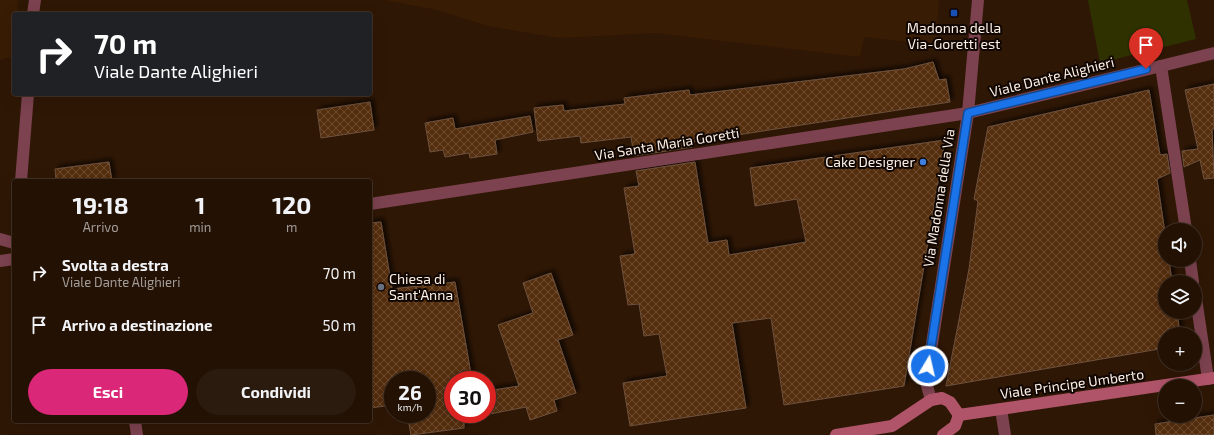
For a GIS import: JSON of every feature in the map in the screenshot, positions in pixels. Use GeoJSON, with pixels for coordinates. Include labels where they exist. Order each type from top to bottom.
{"type":"FeatureCollection","features":[{"type":"Feature","properties":{"kind":"main road","name":"Viale Principe Umberto"},"geometry":{"type":"LineString","coordinates":[[959,415],[1211,378]]}},
{"type":"Feature","properties":{"kind":"main road"},"geometry":{"type":"LineString","coordinates":[[836,435],[892,431],[931,400],[942,398],[950,402],[959,415],[955,426],[944,435]]}},
{"type":"Feature","properties":{"kind":"street"},"geometry":{"type":"LineString","coordinates":[[34,0],[34,12]]}},
{"type":"Feature","properties":{"kind":"street","name":"Via Madonna della Via"},"geometry":{"type":"LineString","coordinates":[[931,400],[926,382],[968,113],[978,0]]}},
{"type":"Feature","properties":{"kind":"street","name":"Viale Dante Alighieri"},"geometry":{"type":"LineString","coordinates":[[968,113],[1214,53]]}},
{"type":"Feature","properties":{"kind":"street"},"geometry":{"type":"LineString","coordinates":[[1161,66],[1185,223]]}},
{"type":"Feature","properties":{"kind":"street"},"geometry":{"type":"LineString","coordinates":[[21,179],[28,96]]}},
{"type":"Feature","properties":{"kind":"street","name":"Via Santa Maria Goretti"},"geometry":{"type":"LineString","coordinates":[[372,204],[968,113]]}},
{"type":"Feature","properties":{"kind":"street"},"geometry":{"type":"LineString","coordinates":[[0,239],[12,242]]}},
{"type":"Feature","properties":{"kind":"street"},"geometry":{"type":"LineString","coordinates":[[0,261],[12,259]]}},
{"type":"Feature","properties":{"kind":"street"},"geometry":{"type":"LineString","coordinates":[[1200,319],[1211,378]]}},
{"type":"Feature","properties":{"kind":"street"},"geometry":{"type":"LineString","coordinates":[[1001,409],[1005,435]]}},
{"type":"Feature","properties":{"kind":"street"},"geometry":{"type":"LineString","coordinates":[[135,423],[137,435]]}},
{"type":"Feature","properties":{"kind":"shaded area"},"geometry":{"type":"Polygon","coordinates":[[[0,0],[18,0],[17,12],[12,12],[12,57],[0,60],[0,0]]]}},
{"type":"Feature","properties":{"kind":"shaded area"},"geometry":{"type":"Polygon","coordinates":[[[384,0],[939,0],[936,45],[864,37],[860,57],[655,33],[559,38],[488,26],[437,10],[384,0]]]}},
{"type":"Feature","properties":{"kind":"green space"},"geometry":{"type":"Polygon","coordinates":[[[1088,0],[1187,0],[1196,39],[1100,63],[1088,0]]]}},
{"type":"Feature","properties":{"kind":"building"},"geometry":{"type":"Polygon","coordinates":[[[933,62],[939,80],[946,79],[950,102],[692,142],[692,147],[634,156],[631,137],[581,143],[580,136],[538,141],[534,108],[563,105],[564,111],[625,104],[624,98],[689,90],[690,95],[904,69],[933,62]]]}},
{"type":"Feature","properties":{"kind":"building"},"geometry":{"type":"Polygon","coordinates":[[[1214,84],[1214,129],[1212,129],[1214,178],[1204,179],[1200,160],[1184,167],[1182,151],[1198,149],[1185,90],[1214,84]]]}},
{"type":"Feature","properties":{"kind":"building"},"geometry":{"type":"Polygon","coordinates":[[[1149,90],[1160,155],[1167,154],[1170,173],[1157,179],[1164,223],[1158,223],[1158,267],[1170,267],[1171,275],[1158,275],[1158,319],[1178,319],[1179,327],[1158,327],[1158,349],[946,386],[969,269],[978,201],[974,199],[988,127],[1149,90]]]}},
{"type":"Feature","properties":{"kind":"building"},"geometry":{"type":"Polygon","coordinates":[[[370,102],[374,130],[321,138],[317,110],[370,102]]]}},
{"type":"Feature","properties":{"kind":"building"},"geometry":{"type":"Polygon","coordinates":[[[530,116],[533,132],[495,140],[497,154],[470,158],[469,153],[445,157],[443,150],[430,152],[425,123],[453,118],[455,129],[530,116]]]}},
{"type":"Feature","properties":{"kind":"building"},"geometry":{"type":"Polygon","coordinates":[[[945,140],[904,386],[784,405],[771,318],[732,323],[746,408],[630,426],[623,383],[667,376],[659,334],[644,336],[639,304],[628,305],[620,256],[635,254],[624,188],[639,186],[636,171],[695,162],[708,243],[727,240],[729,255],[806,242],[797,199],[755,206],[750,168],[945,140]]]}},
{"type":"Feature","properties":{"kind":"building"},"geometry":{"type":"Polygon","coordinates":[[[109,162],[112,179],[56,179],[55,169],[109,162]]]}},
{"type":"Feature","properties":{"kind":"building"},"geometry":{"type":"Polygon","coordinates":[[[381,222],[392,289],[455,282],[470,371],[444,371],[444,423],[464,423],[464,428],[411,435],[409,423],[436,423],[436,371],[384,371],[384,406],[372,408],[372,223],[381,222]]]}},
{"type":"Feature","properties":{"kind":"building"},"geometry":{"type":"Polygon","coordinates":[[[551,273],[573,335],[558,340],[576,393],[554,400],[557,411],[530,420],[526,407],[496,413],[496,390],[519,386],[498,325],[533,313],[523,283],[551,273]]]}},
{"type":"Feature","properties":{"kind":"building"},"geometry":{"type":"Polygon","coordinates":[[[1214,415],[1214,435],[1156,435],[1155,424],[1202,423],[1202,417],[1214,415]]]}},
{"type":"Feature","properties":{"kind":"place","name":"Madonna della Via-Goretti est"},"geometry":{"type":"Point","coordinates":[954,13]}},
{"type":"Feature","properties":{"kind":"place","name":"Cake Designer"},"geometry":{"type":"Point","coordinates":[923,162]}},
{"type":"Feature","properties":{"kind":"place","name":"Chiesa di Sant'Anna"},"geometry":{"type":"Point","coordinates":[381,287]}},
{"type":"Feature","properties":{"kind":"route"},"geometry":{"type":"LineString","coordinates":[[928,366],[968,113],[1146,69]]}}]}
